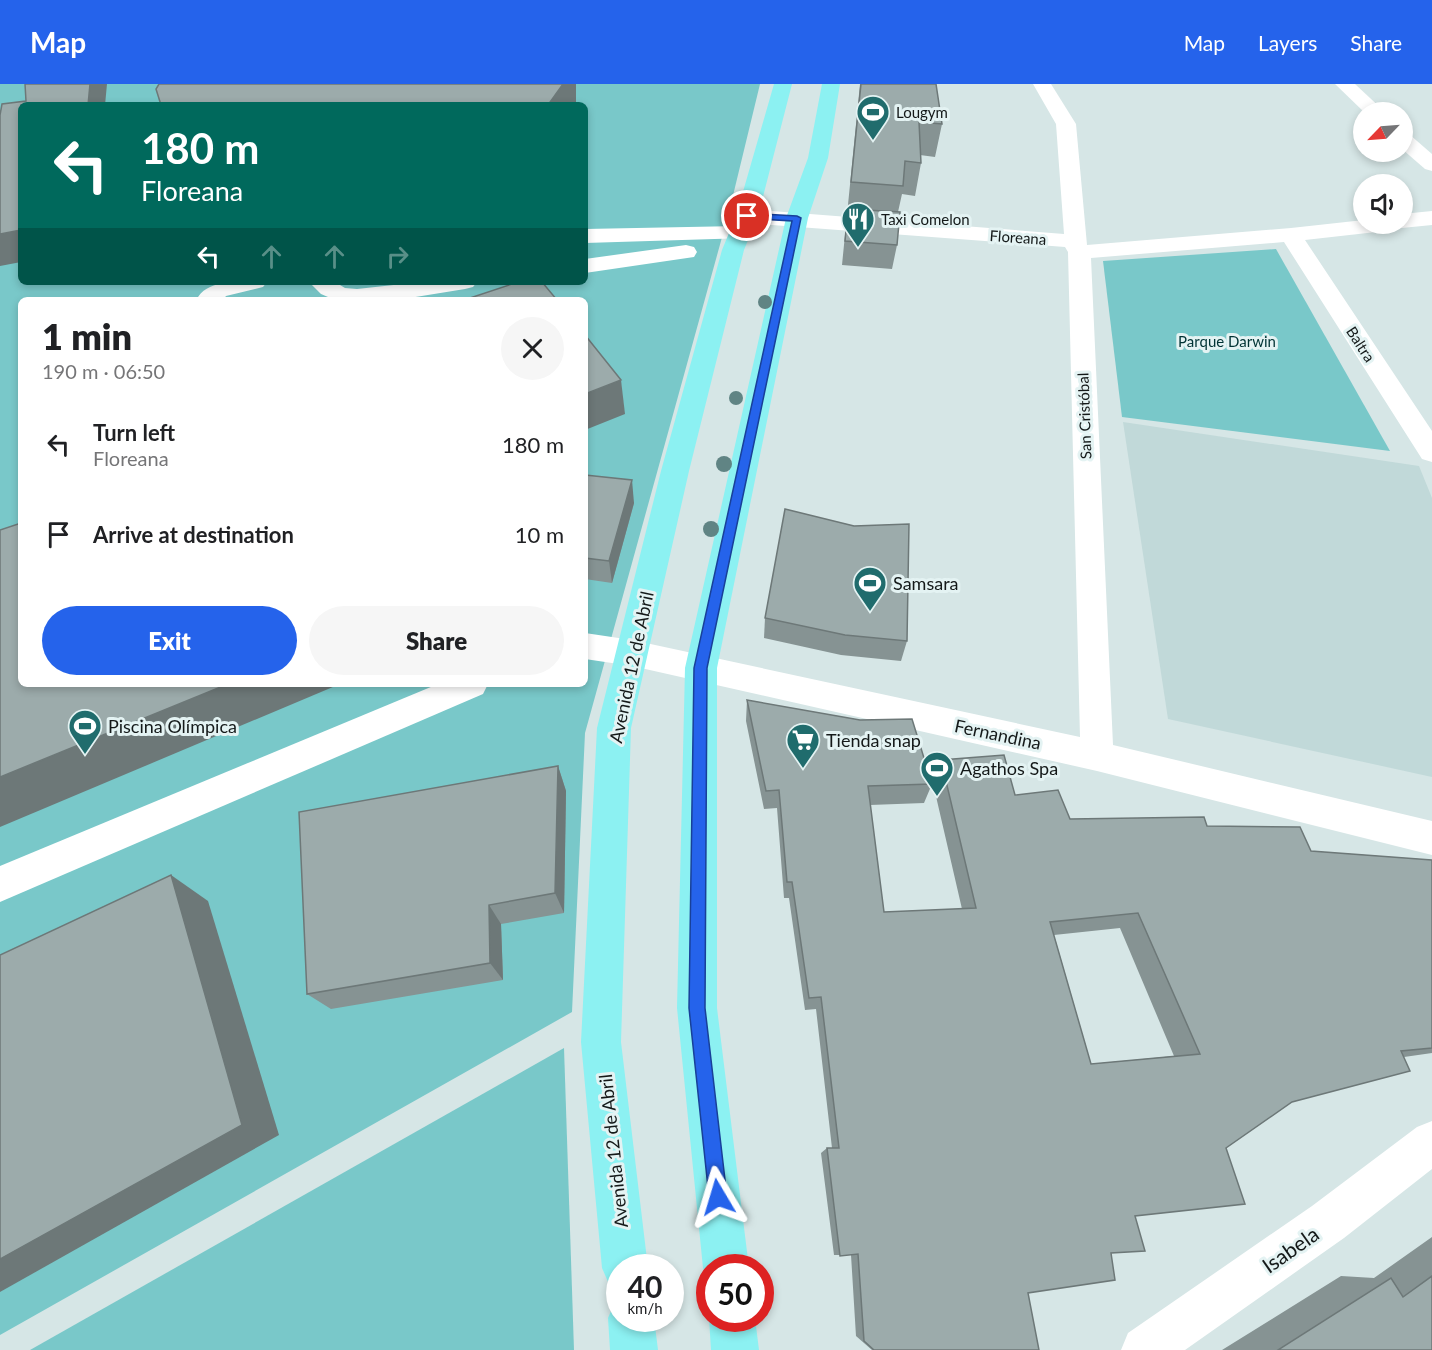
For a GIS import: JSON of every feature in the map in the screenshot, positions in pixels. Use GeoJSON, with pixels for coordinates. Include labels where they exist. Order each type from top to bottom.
{"type":"FeatureCollection","features":[{"type":"Feature","properties":{"kind":"main road","name":"Avenida 12 de Abril"},"geometry":{"type":"LineString","coordinates":[[624,1254],[601,1042],[614,728],[675,471],[783,84]]}},
{"type":"Feature","properties":{"kind":"main road"},"geometry":{"type":"LineString","coordinates":[[724,1254],[697,1008],[701,668],[797,218],[818,158],[831,84]]}},
{"type":"Feature","properties":{"kind":"main road"},"geometry":{"type":"LineString","coordinates":[[632,1332],[634,1350]]}},
{"type":"Feature","properties":{"kind":"main road"},"geometry":{"type":"LineString","coordinates":[[733,1332],[735,1350]]}},
{"type":"Feature","properties":{"kind":"street","name":"San Cristóbal"},"geometry":{"type":"LineString","coordinates":[[1042,84],[1066,124],[1075,231],[1097,756]]}},
{"type":"Feature","properties":{"kind":"street"},"geometry":{"type":"LineString","coordinates":[[1344,84],[1364,102]]}},
{"type":"Feature","properties":{"kind":"street"},"geometry":{"type":"LineString","coordinates":[[1413,148],[1432,165]]}},
{"type":"Feature","properties":{"kind":"street","name":"Floreana"},"geometry":{"type":"LineString","coordinates":[[740,233],[797,218],[1076,247],[1291,235],[1353,228]]}},
{"type":"Feature","properties":{"kind":"street"},"geometry":{"type":"LineString","coordinates":[[1413,220],[1432,218]]}},
{"type":"Feature","properties":{"kind":"street"},"geometry":{"type":"LineString","coordinates":[[588,236],[740,233]]}},
{"type":"Feature","properties":{"kind":"street"},"geometry":{"type":"LineString","coordinates":[[588,266],[691,252],[740,233]]}},
{"type":"Feature","properties":{"kind":"street","name":"Baltra"},"geometry":{"type":"LineString","coordinates":[[1291,235],[1432,452]]}},
{"type":"Feature","properties":{"kind":"street"},"geometry":{"type":"LineString","coordinates":[[210,297],[218,291],[243,285]]}},
{"type":"Feature","properties":{"kind":"street"},"geometry":{"type":"LineString","coordinates":[[324,285],[344,295],[369,296],[444,285]]}},
{"type":"Feature","properties":{"kind":"street","name":"Fernandina"},"geometry":{"type":"LineString","coordinates":[[588,646],[632,653],[1097,756],[1432,838]]}},
{"type":"Feature","properties":{"kind":"street"},"geometry":{"type":"LineString","coordinates":[[0,884],[465,687]]}},
{"type":"Feature","properties":{"kind":"street","name":"Isabela"},"geometry":{"type":"LineString","coordinates":[[1145,1350],[1328,1222],[1432,1142]]}},
{"type":"Feature","properties":{"kind":"shaded area"},"geometry":{"type":"Polygon","coordinates":[[[1123,422],[1419,466],[1432,498],[1432,777],[1168,719],[1123,422]]]}},
{"type":"Feature","properties":{"kind":"green space"},"geometry":{"type":"Polygon","coordinates":[[[0,84],[760,84],[729,212],[585,733],[572,1012],[0,1335],[0,84]]]}},
{"type":"Feature","properties":{"kind":"green space","name":"Parque Darwin"},"geometry":{"type":"Polygon","coordinates":[[[1276,249],[1390,451],[1122,417],[1103,261],[1276,249]]]}},
{"type":"Feature","properties":{"kind":"green space"},"geometry":{"type":"Polygon","coordinates":[[[564,1048],[574,1350],[30,1350],[564,1048]]]}},
{"type":"Feature","properties":{"kind":"building"},"geometry":{"type":"Polygon","coordinates":[[[25,84],[90,84],[88,102],[18,102],[26,101],[25,84]]]}},
{"type":"Feature","properties":{"kind":"building"},"geometry":{"type":"Polygon","coordinates":[[[159,84],[563,84],[550,102],[160,102],[156,89],[159,84]]]}},
{"type":"Feature","properties":{"kind":"building"},"geometry":{"type":"Polygon","coordinates":[[[861,84],[936,84],[942,124],[919,122],[921,163],[905,161],[903,186],[851,182],[861,84]]]}},
{"type":"Feature","properties":{"kind":"building"},"geometry":{"type":"Polygon","coordinates":[[[18,102],[18,231],[0,234],[0,115],[2,104],[18,102]]]}},
{"type":"Feature","properties":{"kind":"building"},"geometry":{"type":"Polygon","coordinates":[[[848,209],[900,212],[897,245],[845,241],[848,209]]]}},
{"type":"Feature","properties":{"kind":"building"},"geometry":{"type":"Polygon","coordinates":[[[509,285],[544,285],[554,297],[473,297],[509,285]]]}},
{"type":"Feature","properties":{"kind":"building"},"geometry":{"type":"Polygon","coordinates":[[[588,339],[621,380],[588,393],[588,339]]]}},
{"type":"Feature","properties":{"kind":"building"},"geometry":{"type":"Polygon","coordinates":[[[588,475],[632,480],[609,561],[588,558],[588,475]]]}},
{"type":"Feature","properties":{"kind":"building"},"geometry":{"type":"Polygon","coordinates":[[[785,509],[854,526],[909,524],[907,641],[845,635],[765,618],[785,509]]]}},
{"type":"Feature","properties":{"kind":"building"},"geometry":{"type":"Polygon","coordinates":[[[18,524],[18,687],[221,687],[0,777],[0,530],[18,524]]]}},
{"type":"Feature","properties":{"kind":"building"},"geometry":{"type":"Polygon","coordinates":[[[747,700],[860,720],[912,719],[932,784],[868,786],[884,912],[976,908],[941,760],[1004,755],[1015,795],[1058,790],[1070,819],[1204,817],[1207,826],[1300,827],[1311,851],[1432,860],[1432,1048],[1401,1051],[1410,1071],[1292,1102],[1226,1148],[1245,1204],[1135,1216],[1145,1251],[1111,1253],[1115,1280],[1028,1293],[1039,1350],[874,1350],[864,1341],[858,1254],[840,1256],[827,1148],[839,1148],[821,997],[809,998],[792,882],[787,882],[779,790],[766,791],[747,700]],[[1138,913],[1050,922],[1091,1064],[1200,1054],[1138,913]]]}},
{"type":"Feature","properties":{"kind":"building"},"geometry":{"type":"Polygon","coordinates":[[[558,766],[555,893],[489,905],[490,963],[307,994],[299,812],[558,766]]]}},
{"type":"Feature","properties":{"kind":"building"},"geometry":{"type":"Polygon","coordinates":[[[171,875],[242,1125],[0,1259],[0,955],[171,875]]]}},
{"type":"Feature","properties":{"kind":"building"},"geometry":{"type":"Polygon","coordinates":[[[1432,1276],[1432,1350],[1278,1350],[1391,1278],[1403,1297],[1432,1276]]]}},
{"type":"Feature","properties":{"kind":"place","name":"Lougym"},"geometry":{"type":"Point","coordinates":[873,141]}},
{"type":"Feature","properties":{"kind":"place","name":"Taxi Comelon"},"geometry":{"type":"Point","coordinates":[858,248]}},
{"type":"Feature","properties":{"kind":"place","name":"Samsara"},"geometry":{"type":"Point","coordinates":[870,612]}},
{"type":"Feature","properties":{"kind":"place","name":"Piscina Olímpica"},"geometry":{"type":"Point","coordinates":[85,755]}},
{"type":"Feature","properties":{"kind":"place","name":"Tienda snap"},"geometry":{"type":"Point","coordinates":[803,769]}},
{"type":"Feature","properties":{"kind":"place","name":"Agathos Spa"},"geometry":{"type":"Point","coordinates":[937,797]}},
{"type":"Feature","properties":{"kind":"route"},"geometry":{"type":"LineString","coordinates":[[718,1197],[697,1008],[701,668],[797,218],[747,216]]}}]}
